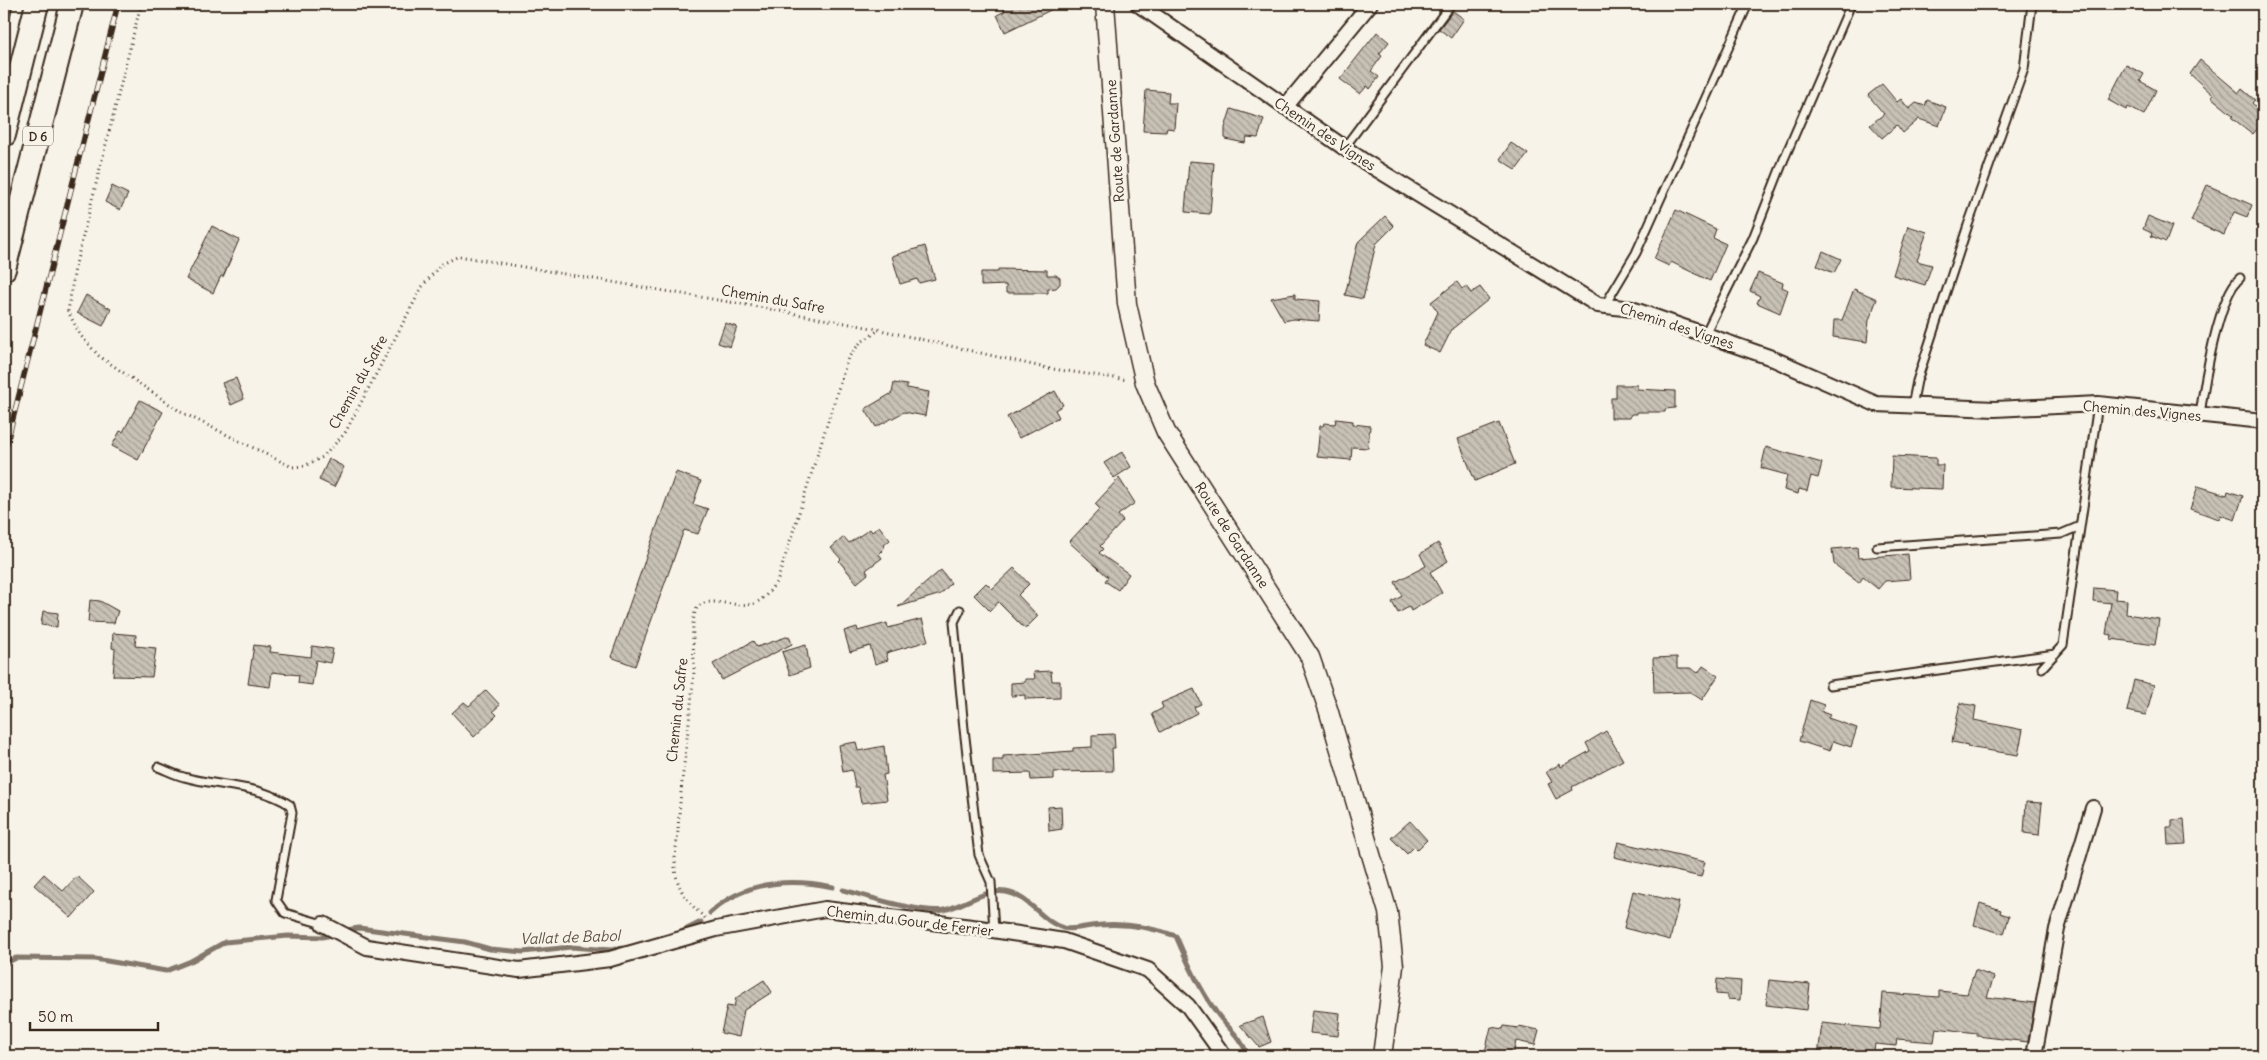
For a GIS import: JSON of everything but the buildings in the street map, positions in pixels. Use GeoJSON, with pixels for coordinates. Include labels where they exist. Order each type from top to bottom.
{"type":"FeatureCollection","features":[{"type":"Feature","properties":{"kind":"highway","name":"D 6"},"geometry":{"type":"LineString","coordinates":[[4,130],[37,4]]}},
{"type":"Feature","properties":{"kind":"highway","name":"D 6"},"geometry":{"type":"LineString","coordinates":[[4,269],[72,4]]}},
{"type":"Feature","properties":{"kind":"street","name":"Route de Gardanne"},"geometry":{"type":"LineString","coordinates":[[1105,4],[1127,304],[1146,383],[1166,432],[1310,657],[1328,709],[1388,912],[1394,966],[1382,1056]]}},
{"type":"Feature","properties":{"kind":"street","name":"Chemin des Vignes"},"geometry":{"type":"LineString","coordinates":[[1138,4],[1344,148],[1598,304],[1632,309],[1769,356],[1876,404],[1995,408],[2098,404],[2263,421]]}},
{"type":"Feature","properties":{"kind":"street"},"geometry":{"type":"LineString","coordinates":[[1285,107],[1370,4]]}},
{"type":"Feature","properties":{"kind":"street"},"geometry":{"type":"LineString","coordinates":[[2034,1056],[2057,929],[2093,808]]}},
{"type":"Feature","properties":{"kind":"street","name":"Chemin du Gour de Ferrier"},"geometry":{"type":"LineString","coordinates":[[324,924],[367,946],[519,970],[610,959],[716,929],[825,909],[1064,941],[1148,970],[1188,1006],[1224,1056]]}},
{"type":"Feature","properties":{"kind":"lane"},"geometry":{"type":"LineString","coordinates":[[4,21],[8,4]]}},
{"type":"Feature","properties":{"kind":"lane"},"geometry":{"type":"LineString","coordinates":[[1344,148],[1451,4]]}},
{"type":"Feature","properties":{"kind":"lane"},"geometry":{"type":"LineString","coordinates":[[1605,305],[1636,253],[1748,4]]}},
{"type":"Feature","properties":{"kind":"lane"},"geometry":{"type":"LineString","coordinates":[[1705,334],[1753,238],[1784,159],[1851,4]]}},
{"type":"Feature","properties":{"kind":"lane"},"geometry":{"type":"LineString","coordinates":[[1912,406],[1917,381],[1968,225],[2024,69],[2032,4]]}},
{"type":"Feature","properties":{"kind":"lane"},"geometry":{"type":"LineString","coordinates":[[2200,416],[2205,381],[2226,298],[2233,284],[2240,278]]}},
{"type":"Feature","properties":{"kind":"lane"},"geometry":{"type":"LineString","coordinates":[[2042,668],[2063,645],[2098,404]]}},
{"type":"Feature","properties":{"kind":"lane"},"geometry":{"type":"LineString","coordinates":[[1876,546],[2061,534],[2080,526]]}},
{"type":"Feature","properties":{"kind":"lane"},"geometry":{"type":"LineString","coordinates":[[960,610],[954,622],[964,729],[979,855],[990,882],[994,931]]}},
{"type":"Feature","properties":{"kind":"lane"},"geometry":{"type":"LineString","coordinates":[[1830,685],[2055,654]]}},
{"type":"Feature","properties":{"kind":"lane"},"geometry":{"type":"LineString","coordinates":[[158,767],[183,777],[260,791],[279,798],[290,805],[292,813],[276,900],[285,913],[324,924]]}},
{"type":"Feature","properties":{"kind":"path","name":"Chemin du Safre"},"geometry":{"type":"LineString","coordinates":[[141,4],[75,268],[68,311],[80,335],[99,356],[181,412],[292,466],[304,466],[323,457],[345,433],[422,287],[440,265],[459,256],[744,304],[879,330],[1046,368],[1146,383]]}},
{"type":"Feature","properties":{"kind":"path","name":"Chemin du Safre"},"geometry":{"type":"LineString","coordinates":[[716,929],[690,904],[679,888],[676,872],[681,779],[690,719],[695,655],[693,616],[699,606],[711,601],[741,607],[755,603],[768,593],[778,579],[848,358],[860,343],[879,330]]}},
{"type":"Feature","properties":{"kind":"waterway","name":"Vallat de Babol"},"geometry":{"type":"LineString","coordinates":[[710,913],[723,902],[752,888],[784,883],[816,884],[833,887]]}},
{"type":"Feature","properties":{"kind":"waterway","name":"Vallat de Babol"},"geometry":{"type":"LineString","coordinates":[[843,890],[908,907],[934,911],[952,908],[982,895],[998,891],[1006,892],[1022,898],[1048,920],[1063,928],[1130,925],[1149,928],[1176,936],[1203,992],[1219,1016],[1237,1036],[1248,1056]]}},
{"type":"Feature","properties":{"kind":"waterway","name":"Vallat de Babol"},"geometry":{"type":"LineString","coordinates":[[681,932],[701,922]]}},
{"type":"Feature","properties":{"kind":"waterway","name":"Vallat de Babol"},"geometry":{"type":"LineString","coordinates":[[346,930],[359,928],[465,942],[490,949],[523,952],[571,947],[611,950],[630,947]]}},
{"type":"Feature","properties":{"kind":"waterway","name":"Vallat de Babol"},"geometry":{"type":"LineString","coordinates":[[4,964],[16,958],[95,959],[166,971],[191,961],[225,942],[288,936],[322,937],[332,935]]}},
{"type":"Feature","properties":{"kind":"railway"},"geometry":{"type":"LineString","coordinates":[[4,454],[118,4]]}}]}
